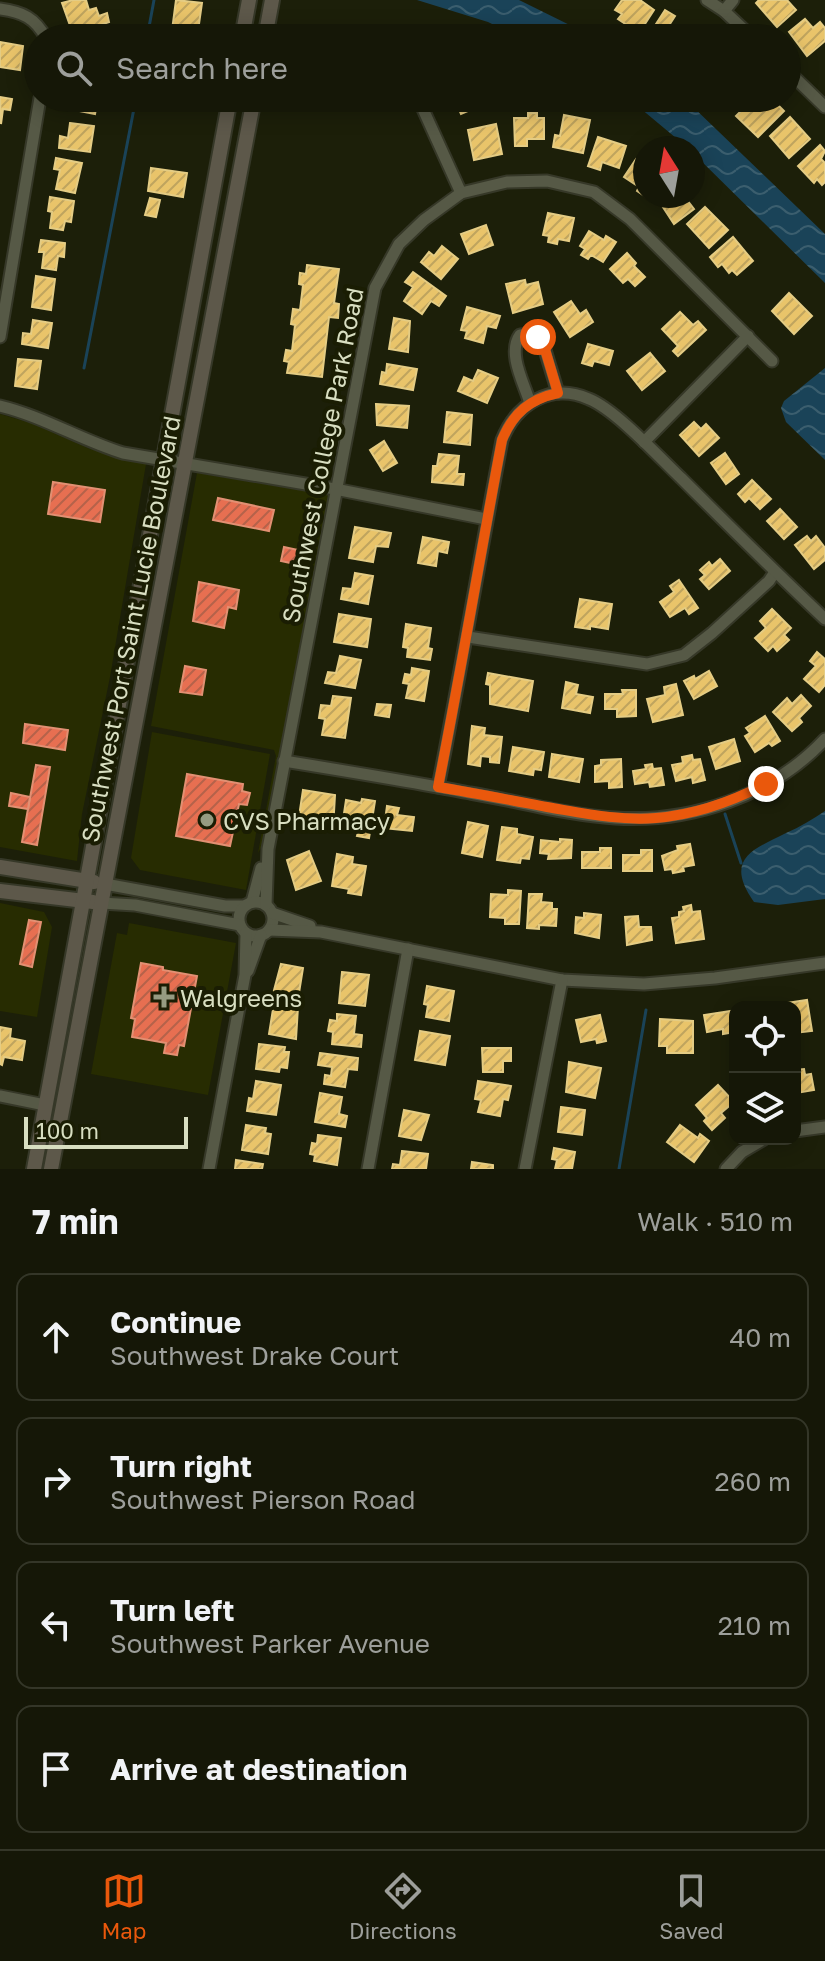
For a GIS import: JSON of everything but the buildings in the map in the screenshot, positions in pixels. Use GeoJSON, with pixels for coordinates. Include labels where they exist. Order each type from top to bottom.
{"type":"FeatureCollection","features":[{"type":"Feature","properties":{"kind":"main road"},"geometry":{"type":"LineString","coordinates":[[245,24],[249,0]]}},
{"type":"Feature","properties":{"kind":"main road"},"geometry":{"type":"LineString","coordinates":[[268,24],[272,0]]}},
{"type":"Feature","properties":{"kind":"main road","name":"Southwest Port Saint Lucie Boulevard"},"geometry":{"type":"LineString","coordinates":[[34,1169],[227,112]]}},
{"type":"Feature","properties":{"kind":"main road","name":"Southwest Port Saint Lucie Boulevard"},"geometry":{"type":"LineString","coordinates":[[51,1169],[251,112]]}},
{"type":"Feature","properties":{"kind":"main road"},"geometry":{"type":"LineString","coordinates":[[0,867],[105,884]]}},
{"type":"Feature","properties":{"kind":"main road"},"geometry":{"type":"LineString","coordinates":[[0,891],[101,903]]}},
{"type":"Feature","properties":{"kind":"street"},"geometry":{"type":"LineString","coordinates":[[707,0],[738,24]]}},
{"type":"Feature","properties":{"kind":"street"},"geometry":{"type":"LineString","coordinates":[[724,11],[733,0]]}},
{"type":"Feature","properties":{"kind":"street"},"geometry":{"type":"LineString","coordinates":[[0,9],[18,11],[38,24]]}},
{"type":"Feature","properties":{"kind":"street"},"geometry":{"type":"LineString","coordinates":[[801,84],[825,107]]}},
{"type":"Feature","properties":{"kind":"street"},"geometry":{"type":"LineString","coordinates":[[0,337],[38,112]]}},
{"type":"Feature","properties":{"kind":"street"},"geometry":{"type":"LineString","coordinates":[[424,112],[461,193]]}},
{"type":"Feature","properties":{"kind":"street","name":"Southwest College Park Road"},"geometry":{"type":"LineString","coordinates":[[265,932],[269,909],[268,849],[335,489],[375,288],[399,244],[424,220],[461,193],[507,182],[547,181],[594,192],[630,219],[772,361]]}},
{"type":"Feature","properties":{"kind":"street"},"geometry":{"type":"LineString","coordinates":[[530,403],[515,354],[515,343],[520,335],[534,334],[542,340],[558,393]]}},
{"type":"Feature","properties":{"kind":"street"},"geometry":{"type":"LineString","coordinates":[[644,442],[748,336]]}},
{"type":"Feature","properties":{"kind":"street"},"geometry":{"type":"LineString","coordinates":[[438,787],[502,440],[513,418],[542,396],[558,393],[588,398],[598,403],[644,442],[825,619]]}},
{"type":"Feature","properties":{"kind":"street"},"geometry":{"type":"LineString","coordinates":[[0,406],[18,410],[91,443],[162,461],[335,489],[486,519]]}},
{"type":"Feature","properties":{"kind":"street"},"geometry":{"type":"LineString","coordinates":[[468,637],[647,664],[684,655],[712,633],[775,572]]}},
{"type":"Feature","properties":{"kind":"street"},"geometry":{"type":"LineString","coordinates":[[284,761],[597,816],[630,819],[668,817],[723,804],[780,776],[825,739]]}},
{"type":"Feature","properties":{"kind":"street","name":"Southwest College Park Road"},"geometry":{"type":"LineString","coordinates":[[243,929],[240,915],[248,904],[268,849]]}},
{"type":"Feature","properties":{"kind":"street"},"geometry":{"type":"LineString","coordinates":[[105,884],[225,906],[248,904],[269,909],[321,932]]}},
{"type":"Feature","properties":{"kind":"street"},"geometry":{"type":"LineString","coordinates":[[101,903],[135,905],[265,932],[321,932],[562,980],[644,984],[825,963]]}},
{"type":"Feature","properties":{"kind":"street"},"geometry":{"type":"LineString","coordinates":[[209,1169],[245,975],[243,929]]}},
{"type":"Feature","properties":{"kind":"street"},"geometry":{"type":"LineString","coordinates":[[245,975],[265,932]]}},
{"type":"Feature","properties":{"kind":"street"},"geometry":{"type":"LineString","coordinates":[[368,1169],[408,949]]}},
{"type":"Feature","properties":{"kind":"street"},"geometry":{"type":"LineString","coordinates":[[525,1169],[562,980]]}},
{"type":"Feature","properties":{"kind":"street"},"geometry":{"type":"LineString","coordinates":[[0,1096],[45,1105]]}},
{"type":"Feature","properties":{"kind":"street"},"geometry":{"type":"LineString","coordinates":[[801,1130],[825,1127]]}},
{"type":"Feature","properties":{"kind":"street"},"geometry":{"type":"LineString","coordinates":[[726,1169],[742,1152],[754,1145]]}},
{"type":"Feature","properties":{"kind":"shaded area"},"geometry":{"type":"Polygon","coordinates":[[[0,414],[31,423],[90,449],[146,464],[110,677],[82,814],[77,861],[0,847],[0,414]]]}},
{"type":"Feature","properties":{"kind":"shaded area"},"geometry":{"type":"Polygon","coordinates":[[[197,473],[329,495],[263,844],[258,853],[276,756],[274,750],[151,726],[197,473]]]}},
{"type":"Feature","properties":{"kind":"shaded area"},"geometry":{"type":"Polygon","coordinates":[[[152,732],[270,754],[246,890],[140,870],[131,858],[152,732]]]}},
{"type":"Feature","properties":{"kind":"shaded area"},"geometry":{"type":"Polygon","coordinates":[[[0,903],[44,912],[52,927],[37,1017],[0,1011],[0,903]]]}},
{"type":"Feature","properties":{"kind":"shaded area"},"geometry":{"type":"Polygon","coordinates":[[[129,923],[236,943],[208,1095],[91,1074],[117,933],[127,935],[129,923]]]}},
{"type":"Feature","properties":{"kind":"water"},"geometry":{"type":"Polygon","coordinates":[[[417,0],[519,0],[568,24],[492,24],[417,0]]]}},
{"type":"Feature","properties":{"kind":"water"},"geometry":{"type":"Polygon","coordinates":[[[645,112],[698,112],[825,234],[825,283],[705,165],[705,136],[674,136],[645,112]]]}},
{"type":"Feature","properties":{"kind":"water"},"geometry":{"type":"Polygon","coordinates":[[[825,368],[825,460],[786,422],[781,408],[784,401],[825,368]]]}},
{"type":"Feature","properties":{"kind":"water"},"geometry":{"type":"Polygon","coordinates":[[[825,811],[825,899],[778,905],[754,902],[742,875],[746,858],[762,845],[825,811]]]}},
{"type":"Feature","properties":{"kind":"waterway"},"geometry":{"type":"LineString","coordinates":[[150,24],[154,0]]}},
{"type":"Feature","properties":{"kind":"waterway"},"geometry":{"type":"LineString","coordinates":[[84,368],[133,112]]}},
{"type":"Feature","properties":{"kind":"waterway"},"geometry":{"type":"LineString","coordinates":[[725,814],[741,863]]}},
{"type":"Feature","properties":{"kind":"waterway"},"geometry":{"type":"LineString","coordinates":[[619,1169],[646,1010]]}},
{"type":"Feature","properties":{"kind":"place","name":"CVS Pharmacy"},"geometry":{"type":"Point","coordinates":[207,820]}},
{"type":"Feature","properties":{"kind":"place","name":"Walgreens"},"geometry":{"type":"Point","coordinates":[164,997]}},
{"type":"Feature","properties":{"kind":"route"},"geometry":{"type":"LineString","coordinates":[[538,337],[542,340],[558,393],[542,396],[521,409],[502,440],[438,787],[597,816],[630,819],[668,817],[707,809],[742,797],[766,784]]}}]}
